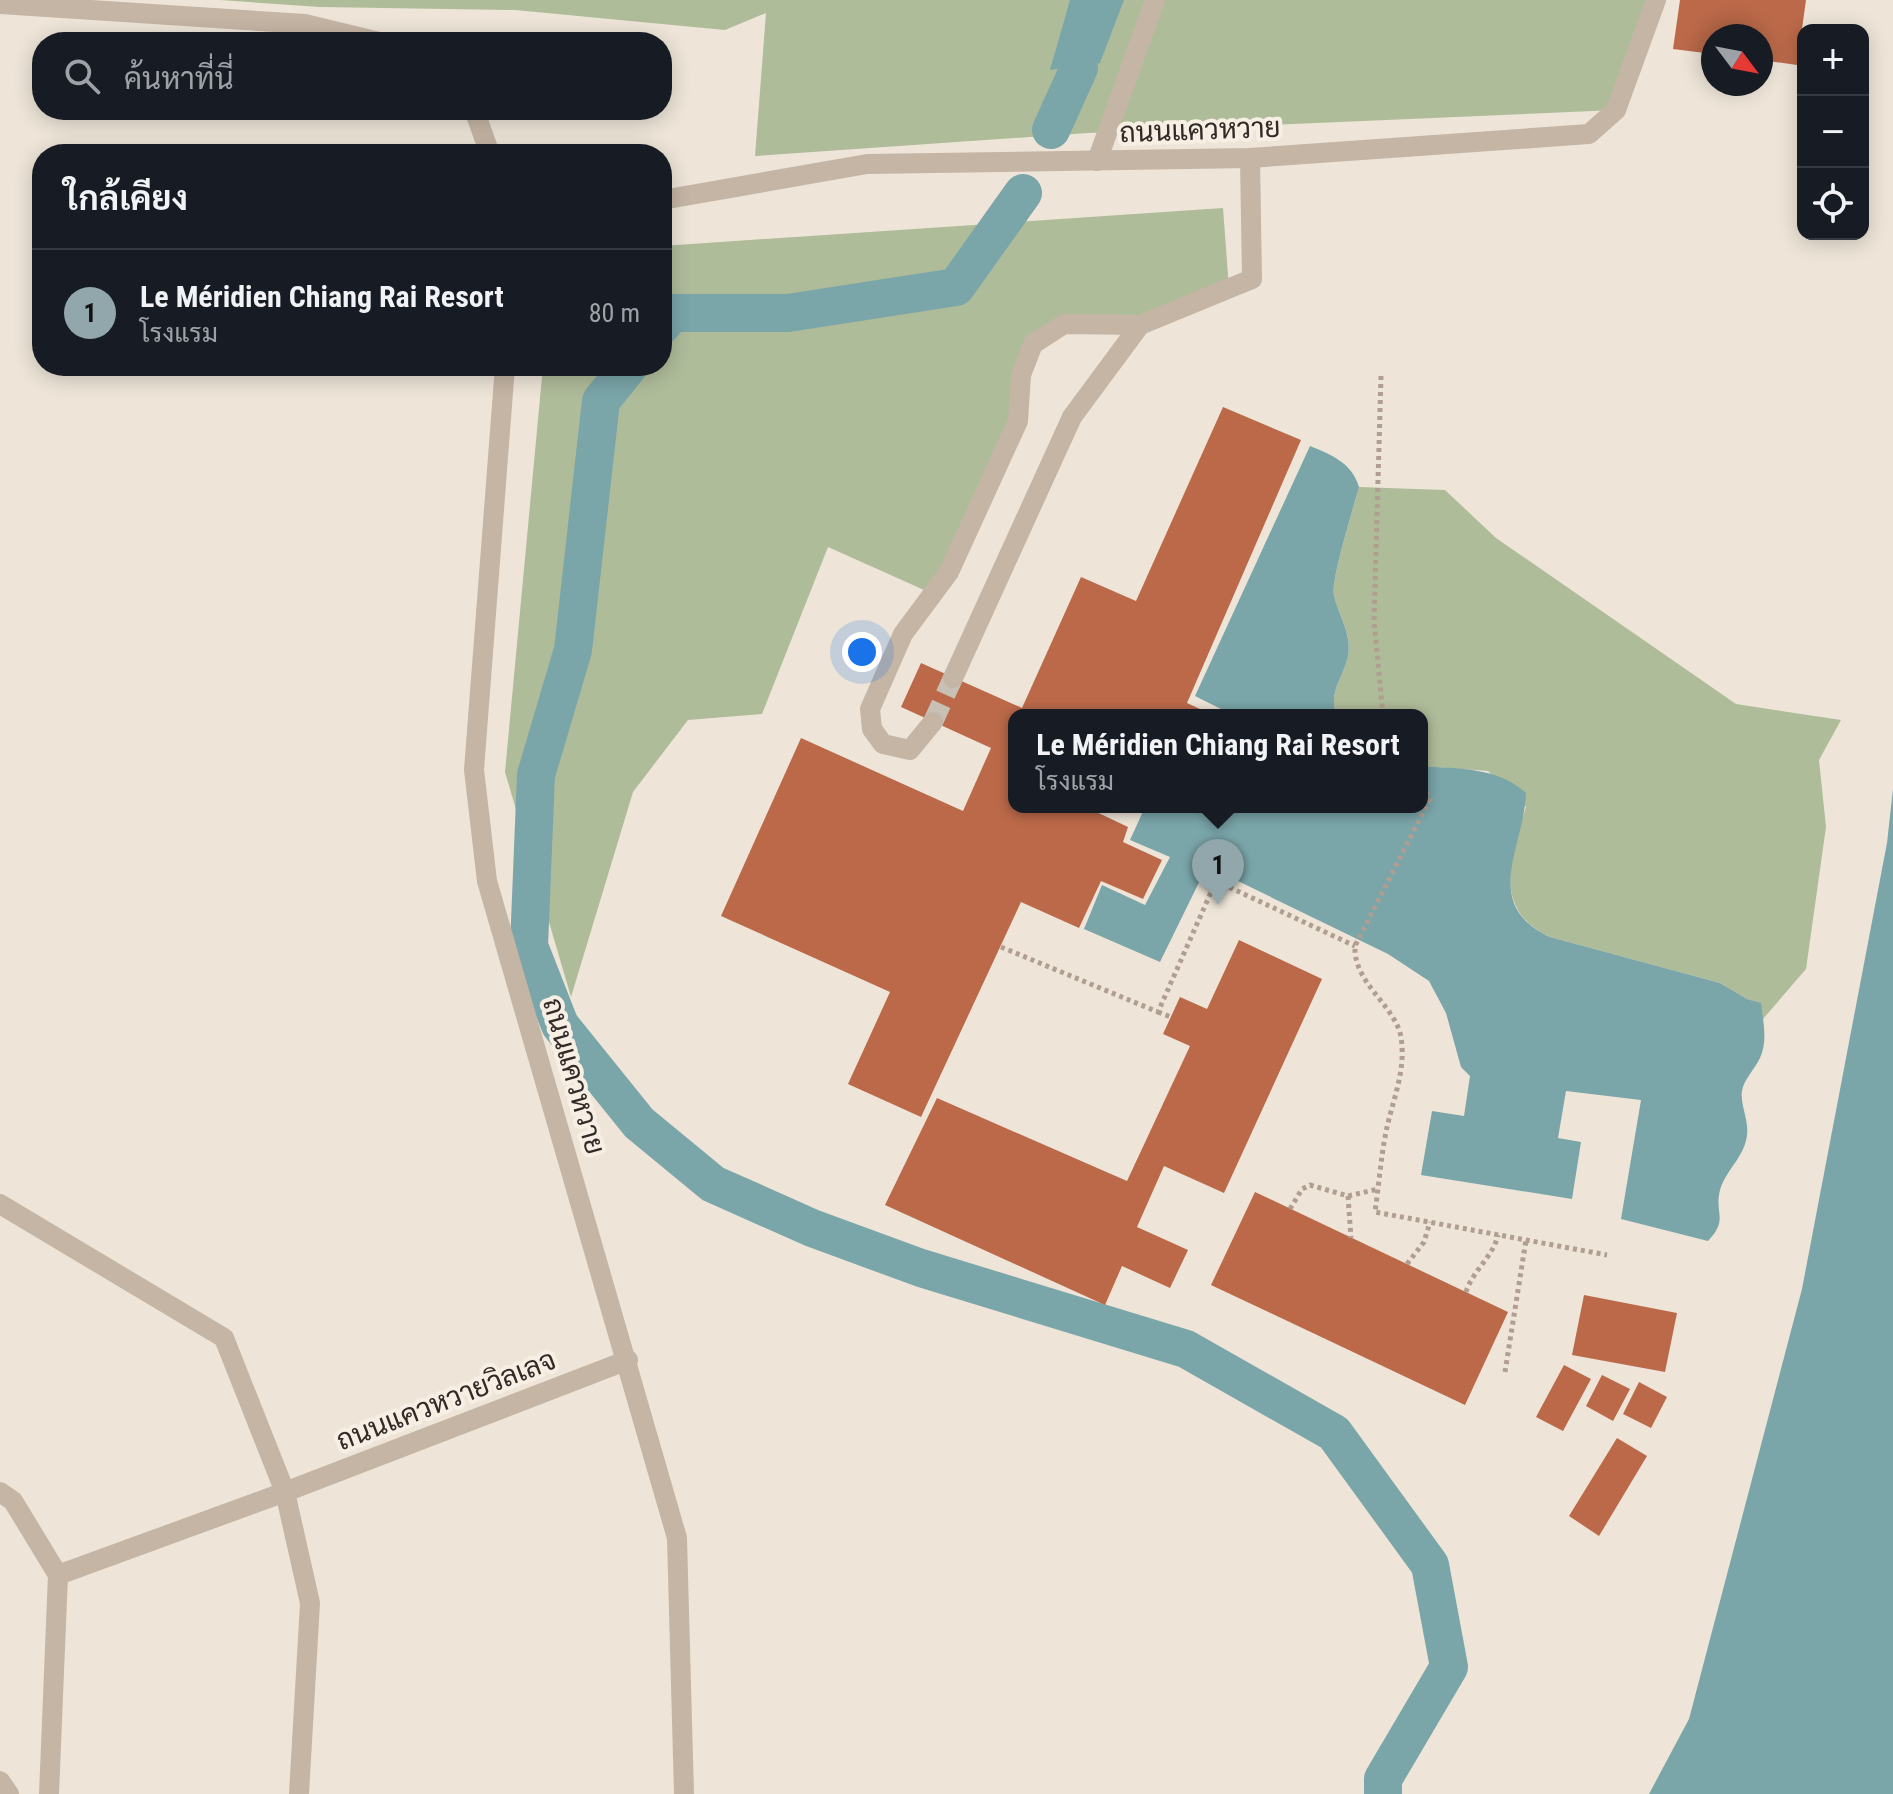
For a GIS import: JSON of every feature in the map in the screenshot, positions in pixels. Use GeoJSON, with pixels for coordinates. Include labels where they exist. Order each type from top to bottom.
{"type":"FeatureCollection","features":[{"type":"Feature","properties":{"kind":"street"},"geometry":{"type":"LineString","coordinates":[[1097,161],[1155,0]]}},
{"type":"Feature","properties":{"kind":"street","name":"ถนนแควหวาย"},"geometry":{"type":"LineString","coordinates":[[672,198],[867,164],[1250,158],[1589,134],[1616,110],[1656,0]]}},
{"type":"Feature","properties":{"kind":"street"},"geometry":{"type":"LineString","coordinates":[[0,4],[305,24],[338,32]]}},
{"type":"Feature","properties":{"kind":"street"},"geometry":{"type":"LineString","coordinates":[[478,120],[486,144]]}},
{"type":"Feature","properties":{"kind":"street"},"geometry":{"type":"LineString","coordinates":[[933,722],[910,750],[883,744],[872,729],[870,709],[903,634],[949,572],[1018,421],[1021,375],[1033,344],[1064,324],[1140,325],[1252,279],[1250,158]]}},
{"type":"Feature","properties":{"kind":"street"},"geometry":{"type":"LineString","coordinates":[[953,678],[1072,417],[1140,325]]}},
{"type":"Feature","properties":{"kind":"street","name":"ถนนแควหวาย"},"geometry":{"type":"LineString","coordinates":[[504,376],[474,770],[487,881],[677,1538],[684,1794]]}},
{"type":"Feature","properties":{"kind":"street"},"geometry":{"type":"LineString","coordinates":[[0,1204],[224,1338],[285,1492],[310,1603],[299,1794]]}},
{"type":"Feature","properties":{"kind":"street","name":"ถนนแควหวายวิลเลจ"},"geometry":{"type":"LineString","coordinates":[[58,1575],[285,1492],[628,1360]]}},
{"type":"Feature","properties":{"kind":"street"},"geometry":{"type":"LineString","coordinates":[[0,1492],[13,1501],[58,1575],[49,1794]]}},
{"type":"Feature","properties":{"kind":"street"},"geometry":{"type":"LineString","coordinates":[[0,1781],[9,1794]]}},
{"type":"Feature","properties":{"kind":"path"},"geometry":{"type":"LineString","coordinates":[[1381,376],[1374,621],[1382,709]]}},
{"type":"Feature","properties":{"kind":"path"},"geometry":{"type":"LineString","coordinates":[[1423,813],[1355,946],[1354,958],[1401,1034],[1401,1078],[1387,1128],[1375,1212],[1607,1255]]}},
{"type":"Feature","properties":{"kind":"path"},"geometry":{"type":"LineString","coordinates":[[1158,1012],[1216,881],[1355,946]]}},
{"type":"Feature","properties":{"kind":"path"},"geometry":{"type":"LineString","coordinates":[[1001,947],[1171,1017]]}},
{"type":"Feature","properties":{"kind":"path"},"geometry":{"type":"LineString","coordinates":[[1290,1209],[1302,1189],[1310,1185],[1348,1196],[1378,1189]]}},
{"type":"Feature","properties":{"kind":"path"},"geometry":{"type":"LineString","coordinates":[[1348,1196],[1351,1238]]}},
{"type":"Feature","properties":{"kind":"path"},"geometry":{"type":"LineString","coordinates":[[1407,1264],[1424,1242],[1430,1222]]}},
{"type":"Feature","properties":{"kind":"path"},"geometry":{"type":"LineString","coordinates":[[1466,1292],[1469,1282],[1495,1249],[1498,1235]]}},
{"type":"Feature","properties":{"kind":"path"},"geometry":{"type":"LineString","coordinates":[[1505,1372],[1526,1240]]}},
{"type":"Feature","properties":{"kind":"green space"},"geometry":{"type":"Polygon","coordinates":[[[220,0],[1656,0],[1616,110],[1088,133],[755,156],[766,13],[725,30],[515,10],[320,7],[220,0]]]}},
{"type":"Feature","properties":{"kind":"green space"},"geometry":{"type":"Polygon","coordinates":[[[1223,208],[1229,288],[1140,325],[1064,324],[1033,344],[1018,421],[933,594],[828,547],[762,714],[688,720],[633,792],[571,997],[505,772],[542,376],[672,376],[672,245],[1223,208]]]}},
{"type":"Feature","properties":{"kind":"green space"},"geometry":{"type":"Polygon","coordinates":[[[1359,487],[1445,490],[1496,538],[1736,704],[1841,720],[1819,760],[1826,827],[1806,969],[1763,1019],[1760,1003],[1720,983],[1550,937],[1532,926],[1520,912],[1510,881],[1511,863],[1526,807],[1488,771],[1428,766],[1428,709],[1335,709],[1335,692],[1349,648],[1347,632],[1334,596],[1339,560],[1359,487]]]}},
{"type":"Feature","properties":{"kind":"water"},"geometry":{"type":"Polygon","coordinates":[[[1070,0],[1124,0],[1100,63],[1050,70],[1070,0]]]}},
{"type":"Feature","properties":{"kind":"water"},"geometry":{"type":"Polygon","coordinates":[[[1310,446],[1333,457],[1346,466],[1359,487],[1334,588],[1349,648],[1335,692],[1335,709],[1221,709],[1195,696],[1310,446]]]}},
{"type":"Feature","properties":{"kind":"water"},"geometry":{"type":"Polygon","coordinates":[[[1428,766],[1491,774],[1515,784],[1526,793],[1514,854],[1511,892],[1516,908],[1529,924],[1550,937],[1720,983],[1747,999],[1761,1003],[1764,1045],[1742,1091],[1746,1143],[1720,1190],[1718,1227],[1708,1241],[1621,1219],[1641,1100],[1566,1091],[1558,1138],[1581,1142],[1572,1199],[1421,1175],[1432,1111],[1464,1116],[1470,1076],[1461,1067],[1446,1013],[1429,981],[1388,954],[1207,866],[1160,962],[1084,929],[1102,885],[1145,905],[1170,857],[1130,840],[1142,813],[1428,813],[1428,766]]]}},
{"type":"Feature","properties":{"kind":"water"},"geometry":{"type":"Polygon","coordinates":[[[1893,789],[1893,1794],[1649,1794],[1689,1719],[1802,1289],[1887,843],[1893,789]]]}},
{"type":"Feature","properties":{"kind":"building"},"geometry":{"type":"Polygon","coordinates":[[[1680,0],[1806,0],[1803,24],[1797,24],[1797,65],[1773,62],[1773,24],[1701,24],[1701,52],[1673,49],[1680,0]]]}},
{"type":"Feature","properties":{"kind":"building"},"geometry":{"type":"Polygon","coordinates":[[[1223,407],[1301,440],[1187,703],[1200,709],[1008,709],[1008,813],[1099,813],[1128,827],[1123,842],[1162,860],[1143,899],[1101,881],[1079,928],[1021,902],[921,1117],[848,1084],[890,992],[721,916],[801,738],[963,811],[991,748],[901,707],[921,663],[1022,708],[1081,577],[1136,601],[1223,407]]]}},
{"type":"Feature","properties":{"kind":"building"},"geometry":{"type":"Polygon","coordinates":[[[1239,940],[1322,979],[1224,1193],[1164,1166],[1137,1227],[1188,1250],[1170,1288],[1122,1266],[1105,1305],[885,1205],[937,1098],[1127,1181],[1190,1046],[1163,1034],[1180,997],[1207,1009],[1239,940]]]}},
{"type":"Feature","properties":{"kind":"building"},"geometry":{"type":"Polygon","coordinates":[[[1255,1192],[1508,1312],[1465,1405],[1211,1285],[1255,1192]]]}},
{"type":"Feature","properties":{"kind":"building"},"geometry":{"type":"Polygon","coordinates":[[[1584,1295],[1677,1313],[1665,1372],[1572,1355],[1584,1295]]]}},
{"type":"Feature","properties":{"kind":"building"},"geometry":{"type":"Polygon","coordinates":[[[1564,1365],[1591,1379],[1563,1431],[1536,1417],[1564,1365]]]}},
{"type":"Feature","properties":{"kind":"building"},"geometry":{"type":"Polygon","coordinates":[[[1602,1375],[1630,1389],[1613,1421],[1586,1406],[1602,1375]]]}},
{"type":"Feature","properties":{"kind":"building"},"geometry":{"type":"Polygon","coordinates":[[[1639,1382],[1667,1397],[1651,1428],[1623,1414],[1639,1382]]]}},
{"type":"Feature","properties":{"kind":"building"},"geometry":{"type":"Polygon","coordinates":[[[1617,1438],[1647,1456],[1599,1536],[1569,1516],[1617,1438]]]}},
{"type":"Feature","properties":{"kind":"waterway"},"geometry":{"type":"LineString","coordinates":[[1051,130],[1079,68]]}},
{"type":"Feature","properties":{"kind":"waterway"},"geometry":{"type":"LineString","coordinates":[[672,313],[788,313],[956,287],[1023,193]]}},
{"type":"Feature","properties":{"kind":"waterway"},"geometry":{"type":"LineString","coordinates":[[621,376],[601,401],[573,650],[536,775],[529,946],[560,1025],[639,1123],[713,1184],[812,1228],[921,1268],[1186,1349],[1334,1433],[1430,1565],[1449,1667],[1383,1779],[1383,1794]]}},
{"type":"Feature","properties":{"kind":"tunnel"},"geometry":{"type":"LineString","coordinates":[[933,722],[953,678]]}},
{"type":"Feature","properties":{"kind":"place","name":"Le Méridien Chiang Rai Resort"},"geometry":{"type":"Point","coordinates":[1218,905]}}]}
